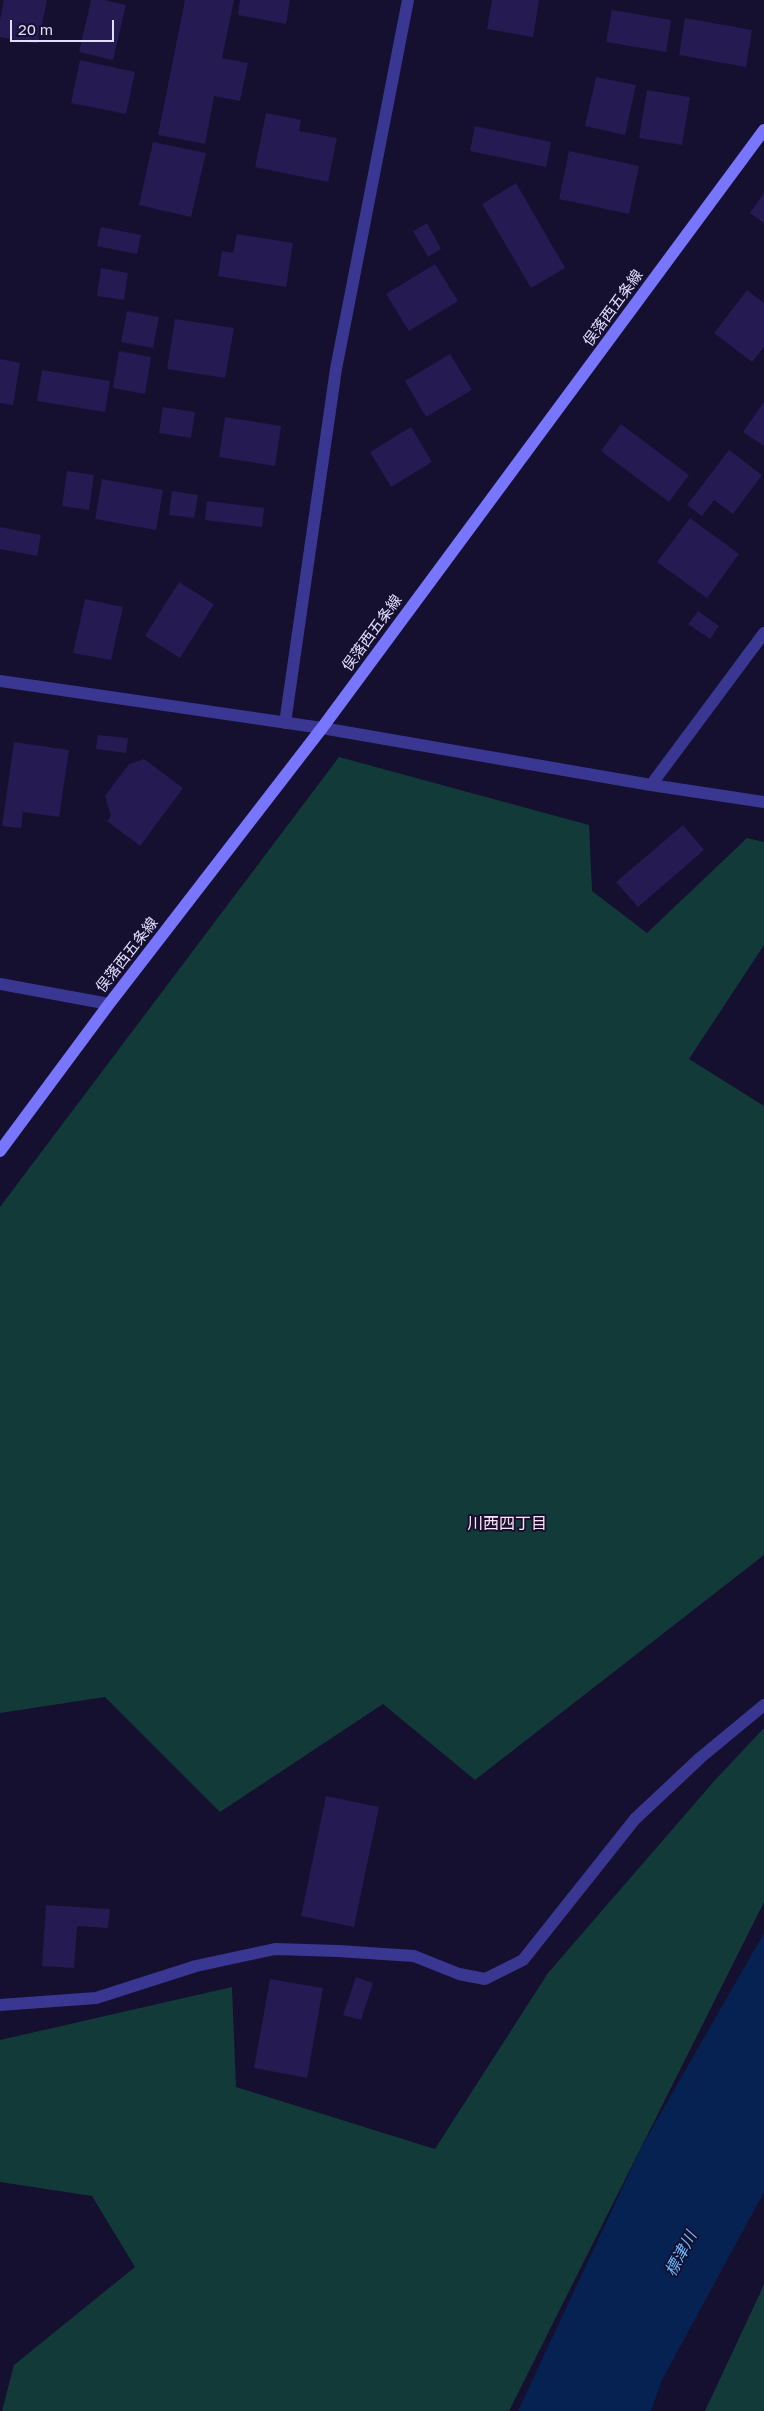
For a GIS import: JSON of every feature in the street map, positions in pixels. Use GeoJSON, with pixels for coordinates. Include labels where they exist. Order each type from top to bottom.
{"type":"FeatureCollection","features":[{"type":"Feature","properties":{"kind":"main road","name":"俣落西五条線"},"geometry":{"type":"LineString","coordinates":[[0,1151],[109,1004],[322,728],[764,130]]}},
{"type":"Feature","properties":{"kind":"street"},"geometry":{"type":"LineString","coordinates":[[285,723],[336,369],[408,0]]}},
{"type":"Feature","properties":{"kind":"street"},"geometry":{"type":"LineString","coordinates":[[651,785],[764,633]]}},
{"type":"Feature","properties":{"kind":"street"},"geometry":{"type":"LineString","coordinates":[[0,681],[322,728],[651,785],[764,802]]}},
{"type":"Feature","properties":{"kind":"street"},"geometry":{"type":"LineString","coordinates":[[0,984],[109,1004]]}},
{"type":"Feature","properties":{"kind":"street"},"geometry":{"type":"LineString","coordinates":[[0,2005],[96,1998],[196,1966],[276,1949],[414,1956],[458,1974],[485,1979],[523,1960],[635,1819],[700,1758],[764,1706]]}},
{"type":"Feature","properties":{"kind":"green space"},"geometry":{"type":"Polygon","coordinates":[[[339,757],[589,825],[592,891],[647,933],[747,838],[764,842],[764,945],[689,1059],[764,1106],[764,1555],[475,1780],[383,1704],[220,1812],[105,1697],[0,1713],[0,1207],[339,757]]]}},
{"type":"Feature","properties":{"kind":"green space"},"geometry":{"type":"Polygon","coordinates":[[[764,1728],[764,1902],[509,2411],[2,2411],[14,2365],[135,2267],[92,2196],[0,2182],[0,2040],[232,1987],[236,2087],[435,2149],[548,1973],[716,1779],[764,1728]]]}},
{"type":"Feature","properties":{"kind":"green space"},"geometry":{"type":"Polygon","coordinates":[[[764,2284],[764,2411],[705,2411],[762,2289],[764,2284]]]}},
{"type":"Feature","properties":{"kind":"water","name":"標津川"},"geometry":{"type":"Polygon","coordinates":[[[764,1933],[764,2192],[662,2380],[651,2411],[518,2411],[642,2146],[764,1933]]]}},
{"type":"Feature","properties":{"kind":"building"},"geometry":{"type":"Polygon","coordinates":[[[4,0],[47,0],[38,44],[0,37],[0,20],[4,0]]]}},
{"type":"Feature","properties":{"kind":"building"},"geometry":{"type":"Polygon","coordinates":[[[91,0],[105,0],[126,5],[113,60],[79,52],[91,0]]]}},
{"type":"Feature","properties":{"kind":"building"},"geometry":{"type":"Polygon","coordinates":[[[185,0],[234,0],[222,58],[248,63],[240,101],[214,96],[205,144],[158,135],[185,0]]]}},
{"type":"Feature","properties":{"kind":"building"},"geometry":{"type":"Polygon","coordinates":[[[240,0],[290,0],[286,24],[238,15],[240,0]]]}},
{"type":"Feature","properties":{"kind":"building"},"geometry":{"type":"Polygon","coordinates":[[[492,0],[539,0],[533,37],[487,29],[492,0]]]}},
{"type":"Feature","properties":{"kind":"building"},"geometry":{"type":"Polygon","coordinates":[[[612,10],[671,20],[666,52],[606,42],[612,10]]]}},
{"type":"Feature","properties":{"kind":"building"},"geometry":{"type":"Polygon","coordinates":[[[685,18],[752,30],[746,67],[679,55],[685,18]]]}},
{"type":"Feature","properties":{"kind":"building"},"geometry":{"type":"Polygon","coordinates":[[[80,60],[135,72],[126,114],[71,103],[80,60]]]}},
{"type":"Feature","properties":{"kind":"building"},"geometry":{"type":"Polygon","coordinates":[[[596,77],[636,85],[625,135],[585,126],[596,77]]]}},
{"type":"Feature","properties":{"kind":"building"},"geometry":{"type":"Polygon","coordinates":[[[647,90],[690,97],[682,145],[639,138],[647,90]]]}},
{"type":"Feature","properties":{"kind":"building"},"geometry":{"type":"Polygon","coordinates":[[[266,113],[301,120],[299,131],[337,138],[328,182],[255,167],[266,113]]]}},
{"type":"Feature","properties":{"kind":"building"},"geometry":{"type":"Polygon","coordinates":[[[475,126],[551,142],[546,167],[470,151],[475,126]]]}},
{"type":"Feature","properties":{"kind":"building"},"geometry":{"type":"Polygon","coordinates":[[[153,142],[206,153],[191,217],[139,205],[153,142]]]}},
{"type":"Feature","properties":{"kind":"building"},"geometry":{"type":"Polygon","coordinates":[[[569,151],[639,166],[629,214],[559,199],[569,151]]]}},
{"type":"Feature","properties":{"kind":"building"},"geometry":{"type":"Polygon","coordinates":[[[516,183],[565,268],[531,288],[482,204],[516,183]]]}},
{"type":"Feature","properties":{"kind":"building"},"geometry":{"type":"Polygon","coordinates":[[[764,193],[764,223],[750,213],[764,193]]]}},
{"type":"Feature","properties":{"kind":"building"},"geometry":{"type":"Polygon","coordinates":[[[427,223],[441,249],[428,257],[413,231],[427,223]]]}},
{"type":"Feature","properties":{"kind":"building"},"geometry":{"type":"Polygon","coordinates":[[[101,227],[141,235],[137,254],[97,246],[101,227]]]}},
{"type":"Feature","properties":{"kind":"building"},"geometry":{"type":"Polygon","coordinates":[[[237,234],[293,243],[286,287],[218,276],[222,251],[233,253],[237,234]]]}},
{"type":"Feature","properties":{"kind":"building"},"geometry":{"type":"Polygon","coordinates":[[[435,264],[458,301],[409,331],[386,294],[435,264]]]}},
{"type":"Feature","properties":{"kind":"building"},"geometry":{"type":"Polygon","coordinates":[[[101,268],[128,273],[124,300],[97,296],[101,268]]]}},
{"type":"Feature","properties":{"kind":"building"},"geometry":{"type":"Polygon","coordinates":[[[747,290],[764,303],[764,347],[752,362],[714,333],[747,290]]]}},
{"type":"Feature","properties":{"kind":"building"},"geometry":{"type":"Polygon","coordinates":[[[127,311],[159,317],[153,348],[121,342],[127,311]]]}},
{"type":"Feature","properties":{"kind":"building"},"geometry":{"type":"Polygon","coordinates":[[[175,319],[234,328],[225,378],[167,369],[175,319]]]}},
{"type":"Feature","properties":{"kind":"building"},"geometry":{"type":"Polygon","coordinates":[[[119,351],[151,357],[145,394],[113,388],[119,351]]]}},
{"type":"Feature","properties":{"kind":"building"},"geometry":{"type":"Polygon","coordinates":[[[450,354],[472,390],[426,417],[405,381],[450,354]]]}},
{"type":"Feature","properties":{"kind":"building"},"geometry":{"type":"Polygon","coordinates":[[[0,359],[20,363],[13,405],[0,403],[0,359]]]}},
{"type":"Feature","properties":{"kind":"building"},"geometry":{"type":"Polygon","coordinates":[[[42,370],[110,381],[105,412],[37,401],[42,370]]]}},
{"type":"Feature","properties":{"kind":"building"},"geometry":{"type":"Polygon","coordinates":[[[764,402],[764,446],[743,432],[764,402]]]}},
{"type":"Feature","properties":{"kind":"building"},"geometry":{"type":"Polygon","coordinates":[[[163,407],[195,412],[191,438],[159,433],[163,407]]]}},
{"type":"Feature","properties":{"kind":"building"},"geometry":{"type":"Polygon","coordinates":[[[225,417],[281,426],[275,466],[219,457],[225,417]]]}},
{"type":"Feature","properties":{"kind":"building"},"geometry":{"type":"Polygon","coordinates":[[[621,424],[689,475],[669,502],[601,451],[621,424]]]}},
{"type":"Feature","properties":{"kind":"building"},"geometry":{"type":"Polygon","coordinates":[[[411,427],[432,462],[391,487],[370,452],[411,427]]]}},
{"type":"Feature","properties":{"kind":"building"},"geometry":{"type":"Polygon","coordinates":[[[729,450],[762,475],[733,514],[714,500],[702,516],[687,505],[729,450]]]}},
{"type":"Feature","properties":{"kind":"building"},"geometry":{"type":"Polygon","coordinates":[[[67,471],[94,475],[89,510],[62,506],[67,471]]]}},
{"type":"Feature","properties":{"kind":"building"},"geometry":{"type":"Polygon","coordinates":[[[102,479],[163,490],[156,530],[95,519],[102,479]]]}},
{"type":"Feature","properties":{"kind":"building"},"geometry":{"type":"Polygon","coordinates":[[[172,491],[198,495],[194,518],[169,515],[172,491]]]}},
{"type":"Feature","properties":{"kind":"building"},"geometry":{"type":"Polygon","coordinates":[[[207,501],[264,508],[262,527],[205,520],[207,501]]]}},
{"type":"Feature","properties":{"kind":"building"},"geometry":{"type":"Polygon","coordinates":[[[690,518],[739,554],[707,598],[657,562],[690,518]]]}},
{"type":"Feature","properties":{"kind":"building"},"geometry":{"type":"Polygon","coordinates":[[[0,527],[41,535],[37,556],[0,549],[0,527]]]}},
{"type":"Feature","properties":{"kind":"building"},"geometry":{"type":"Polygon","coordinates":[[[179,582],[214,604],[180,658],[145,636],[179,582]]]}},
{"type":"Feature","properties":{"kind":"building"},"geometry":{"type":"Polygon","coordinates":[[[85,599],[123,607],[111,660],[73,653],[85,599]]]}},
{"type":"Feature","properties":{"kind":"building"},"geometry":{"type":"Polygon","coordinates":[[[698,611],[719,626],[710,639],[688,624],[698,611]]]}},
{"type":"Feature","properties":{"kind":"building"},"geometry":{"type":"Polygon","coordinates":[[[98,735],[128,738],[126,753],[96,749],[98,735]]]}},
{"type":"Feature","properties":{"kind":"building"},"geometry":{"type":"Polygon","coordinates":[[[14,742],[69,750],[59,817],[23,812],[21,828],[2,826],[14,742]]]}},
{"type":"Feature","properties":{"kind":"building"},"geometry":{"type":"Polygon","coordinates":[[[144,759],[183,788],[140,846],[107,821],[111,816],[105,796],[129,764],[144,759]]]}},
{"type":"Feature","properties":{"kind":"building"},"geometry":{"type":"Polygon","coordinates":[[[683,825],[704,850],[638,907],[616,882],[683,825]]]}},
{"type":"Feature","properties":{"kind":"building"},"geometry":{"type":"Polygon","coordinates":[[[326,1796],[379,1807],[354,1927],[301,1916],[326,1796]]]}},
{"type":"Feature","properties":{"kind":"building"},"geometry":{"type":"Polygon","coordinates":[[[46,1905],[110,1909],[108,1928],[77,1926],[74,1968],[42,1966],[46,1905]]]}},
{"type":"Feature","properties":{"kind":"building"},"geometry":{"type":"Polygon","coordinates":[[[356,1977],[373,1983],[361,2020],[343,2015],[356,1977]]]}},
{"type":"Feature","properties":{"kind":"building"},"geometry":{"type":"Polygon","coordinates":[[[270,1979],[323,1988],[307,2078],[254,2068],[270,1979]]]}},
{"type":"Feature","properties":{"kind":"district","name":"川西四丁目"},"geometry":{"type":"Point","coordinates":[507,1524]}}]}
